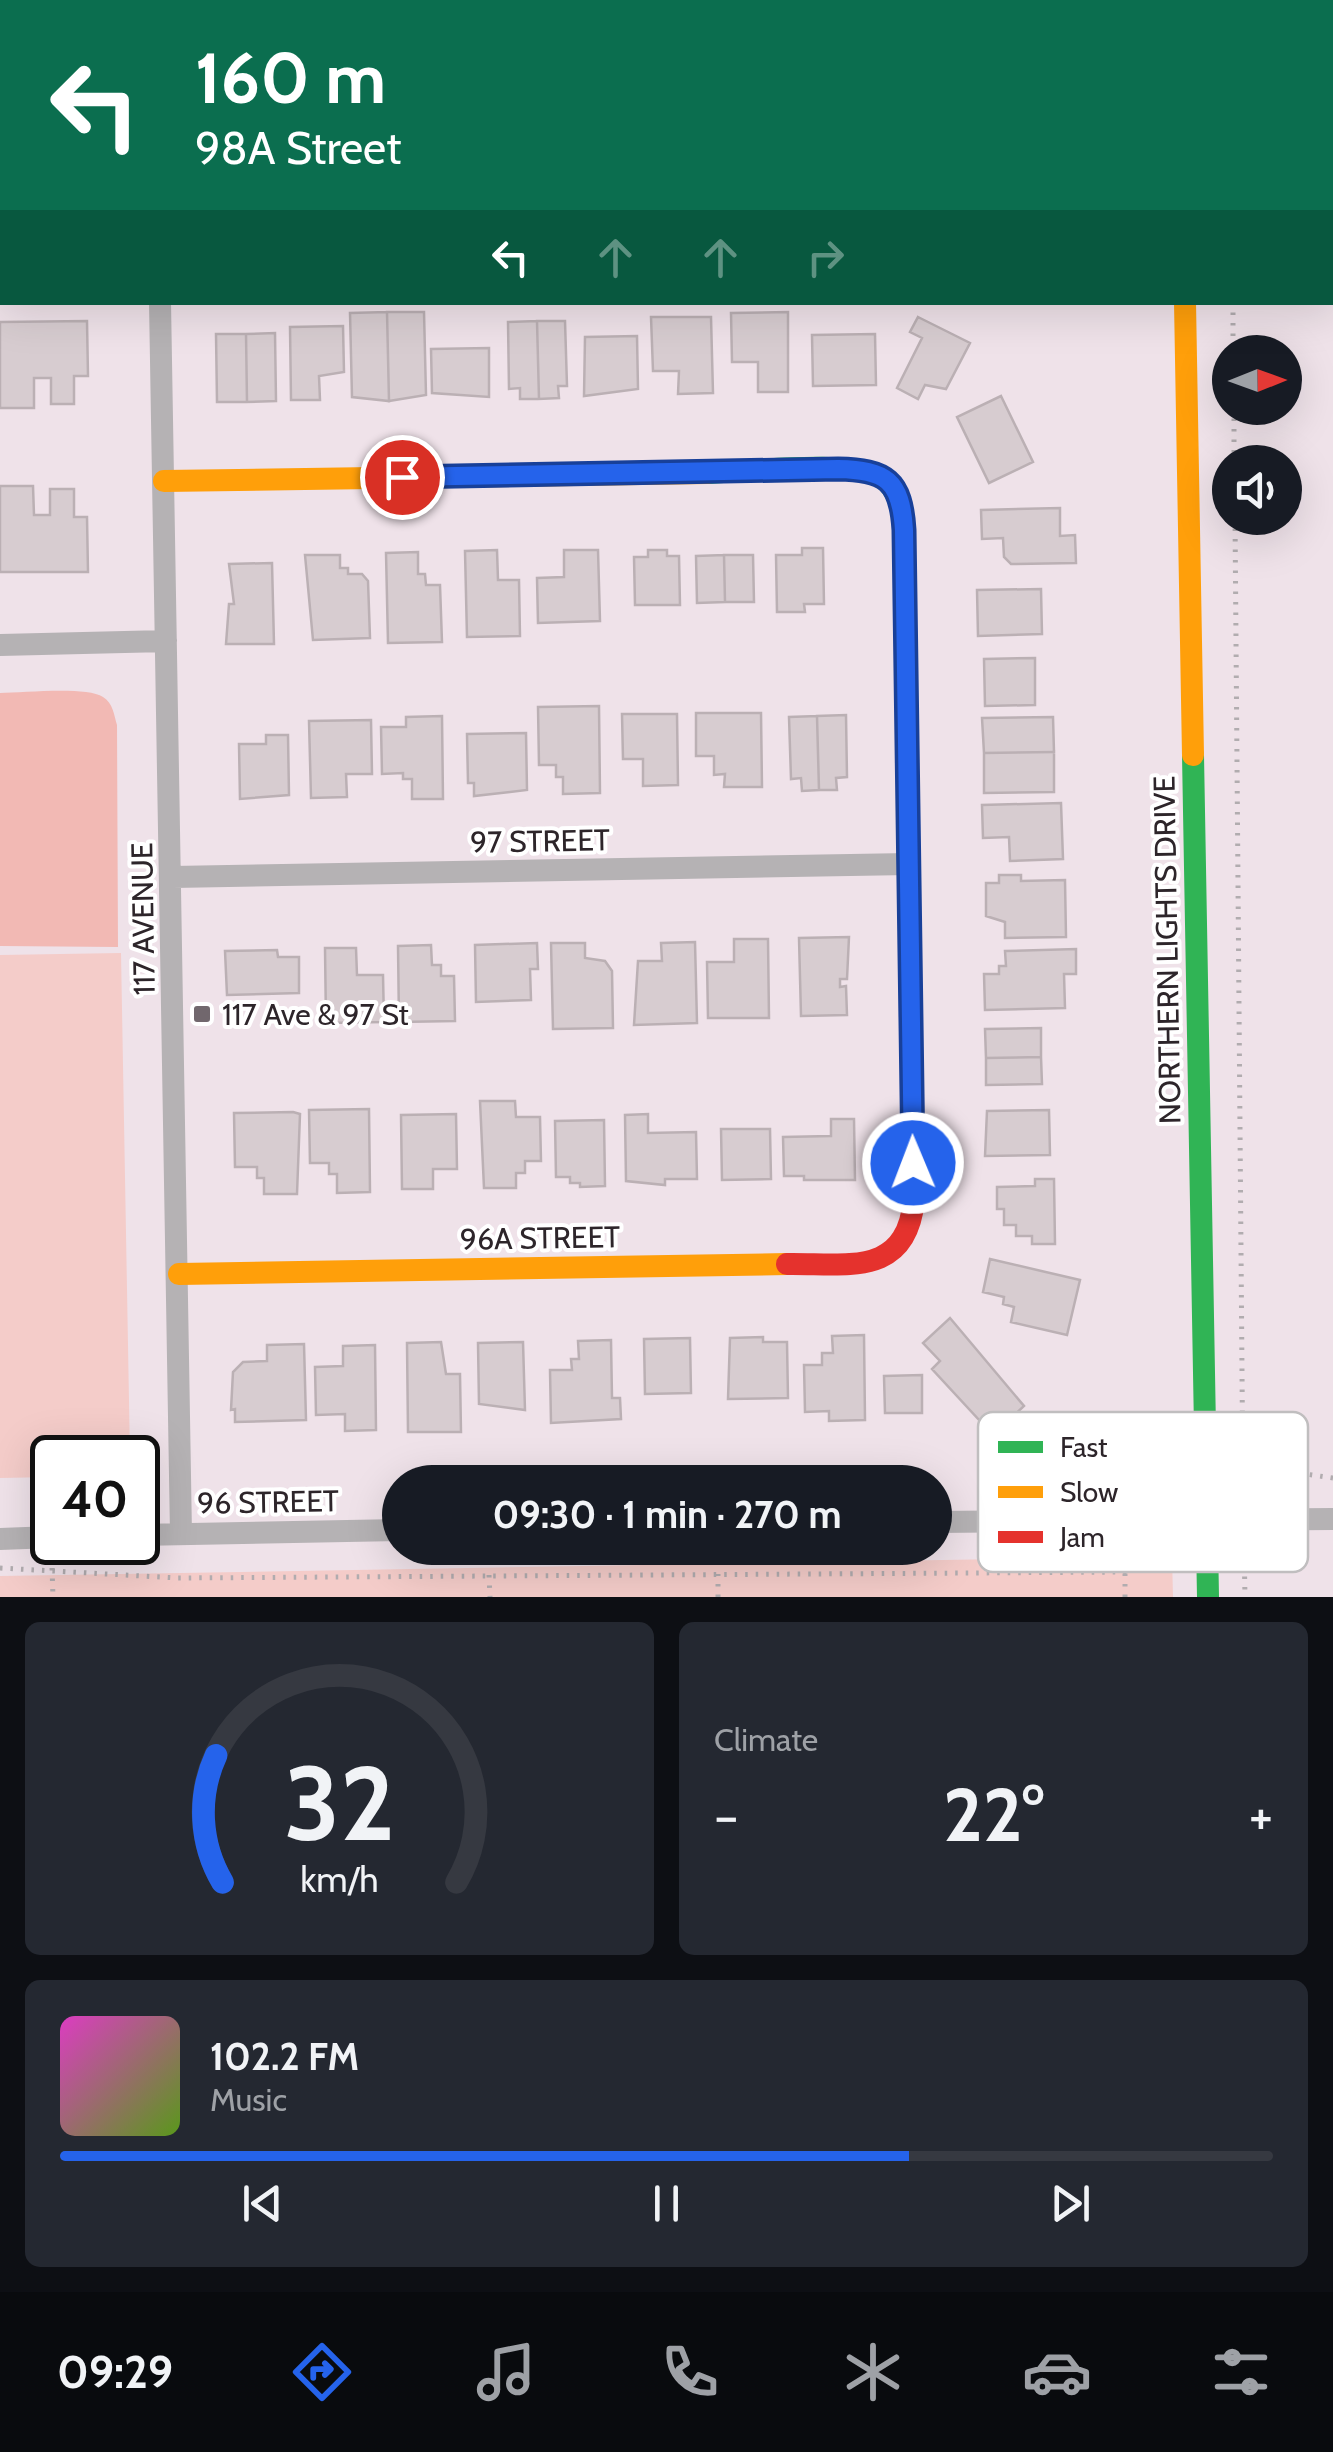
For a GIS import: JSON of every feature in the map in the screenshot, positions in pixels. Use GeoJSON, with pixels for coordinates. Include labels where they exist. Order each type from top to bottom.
{"type":"FeatureCollection","features":[{"type":"Feature","properties":{"kind":"street","name":"117 AVENUE"},"geometry":{"type":"LineString","coordinates":[[160,305],[173,877],[181,1534]]}},
{"type":"Feature","properties":{"kind":"street","name":"NORTHERN LIGHTS DRIVE"},"geometry":{"type":"LineString","coordinates":[[1185,305],[1205,1412]]}},
{"type":"Feature","properties":{"kind":"street"},"geometry":{"type":"LineString","coordinates":[[164,482],[838,469],[867,470],[888,480],[902,501],[904,530],[909,864]]}},
{"type":"Feature","properties":{"kind":"street"},"geometry":{"type":"LineString","coordinates":[[0,645],[166,642]]}},
{"type":"Feature","properties":{"kind":"street","name":"97 STREET"},"geometry":{"type":"LineString","coordinates":[[173,877],[909,864]]}},
{"type":"Feature","properties":{"kind":"street","name":"96A STREET"},"geometry":{"type":"LineString","coordinates":[[178,1274],[851,1263],[876,1261],[900,1251],[912,1228],[914,1200],[909,864]]}},
{"type":"Feature","properties":{"kind":"street"},"geometry":{"type":"LineString","coordinates":[[1308,1519],[1333,1519]]}},
{"type":"Feature","properties":{"kind":"street"},"geometry":{"type":"LineString","coordinates":[[952,1522],[978,1521]]}},
{"type":"Feature","properties":{"kind":"street","name":"96 STREET"},"geometry":{"type":"LineString","coordinates":[[160,1534],[382,1530]]}},
{"type":"Feature","properties":{"kind":"street"},"geometry":{"type":"LineString","coordinates":[[0,1539],[30,1538]]}},
{"type":"Feature","properties":{"kind":"street","name":"NORTHERN LIGHTS DRIVE"},"geometry":{"type":"LineString","coordinates":[[1208,1572],[1208,1597]]}},
{"type":"Feature","properties":{"kind":"path"},"geometry":{"type":"LineString","coordinates":[[1233,305],[1233,335]]}},
{"type":"Feature","properties":{"kind":"path"},"geometry":{"type":"LineString","coordinates":[[1235,535],[1243,1412]]}},
{"type":"Feature","properties":{"kind":"path"},"geometry":{"type":"LineString","coordinates":[[1308,1477],[1333,1478]]}},
{"type":"Feature","properties":{"kind":"path"},"geometry":{"type":"LineString","coordinates":[[0,1568],[178,1578],[1125,1572],[1125,1597]]}},
{"type":"Feature","properties":{"kind":"path"},"geometry":{"type":"LineString","coordinates":[[52,1568],[53,1597]]}},
{"type":"Feature","properties":{"kind":"path"},"geometry":{"type":"LineString","coordinates":[[1245,1572],[1246,1597]]}},
{"type":"Feature","properties":{"kind":"path"},"geometry":{"type":"LineString","coordinates":[[718,1574],[718,1597]]}},
{"type":"Feature","properties":{"kind":"path"},"geometry":{"type":"LineString","coordinates":[[489,1575],[490,1597]]}},
{"type":"Feature","properties":{"kind":"shaded area"},"geometry":{"type":"Polygon","coordinates":[[[83,692],[103,697],[111,706],[117,725],[118,947],[0,946],[0,693],[83,692]]]}},
{"type":"Feature","properties":{"kind":"shaded area"},"geometry":{"type":"Polygon","coordinates":[[[121,953],[130,1435],[30,1435],[30,1477],[0,1478],[0,955],[121,953]]]}},
{"type":"Feature","properties":{"kind":"shaded area"},"geometry":{"type":"Polygon","coordinates":[[[978,1559],[978,1572],[1172,1572],[1173,1597],[0,1597],[0,1576],[645,1565],[952,1565],[952,1560],[978,1559]]]}},
{"type":"Feature","properties":{"kind":"building"},"geometry":{"type":"Polygon","coordinates":[[[387,312],[424,312],[426,395],[389,401],[387,312]]]}},
{"type":"Feature","properties":{"kind":"building"},"geometry":{"type":"Polygon","coordinates":[[[387,312],[389,401],[352,397],[350,313],[387,312]]]}},
{"type":"Feature","properties":{"kind":"building"},"geometry":{"type":"Polygon","coordinates":[[[788,312],[788,392],[758,392],[758,362],[732,362],[731,313],[788,312]]]}},
{"type":"Feature","properties":{"kind":"building"},"geometry":{"type":"Polygon","coordinates":[[[651,317],[711,317],[713,393],[678,394],[679,371],[653,371],[651,317]]]}},
{"type":"Feature","properties":{"kind":"building"},"geometry":{"type":"Polygon","coordinates":[[[918,317],[970,343],[946,389],[925,385],[918,399],[897,388],[922,338],[910,332],[918,317]]]}},
{"type":"Feature","properties":{"kind":"building"},"geometry":{"type":"Polygon","coordinates":[[[87,321],[88,376],[74,376],[74,404],[51,404],[51,378],[34,378],[34,408],[0,408],[0,322],[87,321]]]}},
{"type":"Feature","properties":{"kind":"building"},"geometry":{"type":"Polygon","coordinates":[[[537,321],[565,321],[567,386],[558,386],[559,398],[539,399],[537,321]]]}},
{"type":"Feature","properties":{"kind":"building"},"geometry":{"type":"Polygon","coordinates":[[[537,321],[539,399],[520,399],[520,388],[509,389],[508,322],[537,321]]]}},
{"type":"Feature","properties":{"kind":"building"},"geometry":{"type":"Polygon","coordinates":[[[343,326],[344,372],[319,376],[320,400],[291,400],[290,327],[343,326]]]}},
{"type":"Feature","properties":{"kind":"building"},"geometry":{"type":"Polygon","coordinates":[[[275,333],[276,401],[247,402],[246,334],[275,333]]]}},
{"type":"Feature","properties":{"kind":"building"},"geometry":{"type":"Polygon","coordinates":[[[216,334],[246,334],[247,402],[217,402],[216,334]]]}},
{"type":"Feature","properties":{"kind":"building"},"geometry":{"type":"Polygon","coordinates":[[[875,334],[876,385],[813,386],[812,335],[875,334]]]}},
{"type":"Feature","properties":{"kind":"building"},"geometry":{"type":"Polygon","coordinates":[[[637,336],[638,389],[584,396],[585,337],[637,336]]]}},
{"type":"Feature","properties":{"kind":"building"},"geometry":{"type":"Polygon","coordinates":[[[489,348],[489,397],[432,393],[431,349],[489,348]]]}},
{"type":"Feature","properties":{"kind":"building"},"geometry":{"type":"Polygon","coordinates":[[[1001,396],[1033,462],[989,483],[957,417],[1001,396]]]}},
{"type":"Feature","properties":{"kind":"building"},"geometry":{"type":"Polygon","coordinates":[[[0,486],[33,486],[34,515],[50,515],[50,489],[74,489],[74,517],[87,517],[88,572],[0,572],[0,486]]]}},
{"type":"Feature","properties":{"kind":"building"},"geometry":{"type":"Polygon","coordinates":[[[1060,508],[1060,536],[1075,535],[1076,563],[1011,564],[1004,557],[1003,538],[982,539],[981,510],[1060,508]]]}},
{"type":"Feature","properties":{"kind":"building"},"geometry":{"type":"Polygon","coordinates":[[[802,548],[823,548],[824,604],[804,604],[805,612],[777,612],[776,555],[802,555],[802,548]]]}},
{"type":"Feature","properties":{"kind":"building"},"geometry":{"type":"Polygon","coordinates":[[[497,550],[498,580],[519,580],[520,636],[467,637],[465,551],[497,550]]]}},
{"type":"Feature","properties":{"kind":"building"},"geometry":{"type":"Polygon","coordinates":[[[564,550],[598,550],[600,621],[538,623],[537,578],[564,577],[564,550]]]}},
{"type":"Feature","properties":{"kind":"building"},"geometry":{"type":"Polygon","coordinates":[[[648,550],[667,550],[667,556],[679,556],[680,605],[635,605],[634,557],[648,557],[648,550]]]}},
{"type":"Feature","properties":{"kind":"building"},"geometry":{"type":"Polygon","coordinates":[[[418,552],[418,574],[425,574],[426,585],[440,585],[442,642],[388,643],[386,553],[418,552]]]}},
{"type":"Feature","properties":{"kind":"building"},"geometry":{"type":"Polygon","coordinates":[[[305,555],[340,555],[340,568],[348,568],[348,574],[362,574],[368,581],[370,638],[313,640],[305,555]]]}},
{"type":"Feature","properties":{"kind":"building"},"geometry":{"type":"Polygon","coordinates":[[[724,555],[725,602],[697,603],[696,556],[724,555]]]}},
{"type":"Feature","properties":{"kind":"building"},"geometry":{"type":"Polygon","coordinates":[[[724,555],[753,555],[754,602],[725,602],[724,555]]]}},
{"type":"Feature","properties":{"kind":"building"},"geometry":{"type":"Polygon","coordinates":[[[272,563],[274,644],[226,644],[229,604],[234,604],[229,564],[272,563]]]}},
{"type":"Feature","properties":{"kind":"building"},"geometry":{"type":"Polygon","coordinates":[[[1041,589],[1042,634],[978,636],[977,590],[1041,589]]]}},
{"type":"Feature","properties":{"kind":"building"},"geometry":{"type":"Polygon","coordinates":[[[1035,658],[1035,705],[985,706],[984,659],[1035,658]]]}},
{"type":"Feature","properties":{"kind":"building"},"geometry":{"type":"Polygon","coordinates":[[[599,706],[600,793],[563,794],[563,777],[556,777],[556,765],[539,765],[538,707],[599,706]]]}},
{"type":"Feature","properties":{"kind":"building"},"geometry":{"type":"Polygon","coordinates":[[[696,713],[761,713],[762,787],[724,787],[725,774],[714,775],[714,756],[696,756],[696,713]]]}},
{"type":"Feature","properties":{"kind":"building"},"geometry":{"type":"Polygon","coordinates":[[[622,714],[677,714],[678,785],[643,786],[643,759],[623,759],[622,714]]]}},
{"type":"Feature","properties":{"kind":"building"},"geometry":{"type":"Polygon","coordinates":[[[846,715],[847,777],[836,778],[837,790],[819,790],[817,716],[846,715]]]}},
{"type":"Feature","properties":{"kind":"building"},"geometry":{"type":"Polygon","coordinates":[[[442,716],[443,799],[412,799],[412,779],[403,779],[403,773],[382,774],[381,727],[406,727],[406,717],[442,716]]]}},
{"type":"Feature","properties":{"kind":"building"},"geometry":{"type":"Polygon","coordinates":[[[817,716],[819,790],[802,791],[801,778],[791,779],[789,717],[817,716]]]}},
{"type":"Feature","properties":{"kind":"building"},"geometry":{"type":"Polygon","coordinates":[[[1053,717],[1054,752],[984,753],[982,718],[1053,717]]]}},
{"type":"Feature","properties":{"kind":"building"},"geometry":{"type":"Polygon","coordinates":[[[371,720],[372,774],[346,774],[347,797],[311,798],[309,721],[371,720]]]}},
{"type":"Feature","properties":{"kind":"building"},"geometry":{"type":"Polygon","coordinates":[[[526,733],[527,790],[474,796],[474,783],[468,783],[467,734],[526,733]]]}},
{"type":"Feature","properties":{"kind":"building"},"geometry":{"type":"Polygon","coordinates":[[[266,735],[288,735],[289,795],[240,799],[239,744],[266,744],[266,735]]]}},
{"type":"Feature","properties":{"kind":"building"},"geometry":{"type":"Polygon","coordinates":[[[1054,752],[1054,792],[984,793],[984,753],[1054,752]]]}},
{"type":"Feature","properties":{"kind":"building"},"geometry":{"type":"Polygon","coordinates":[[[1061,803],[1063,859],[1010,861],[1009,837],[983,838],[982,805],[1061,803]]]}},
{"type":"Feature","properties":{"kind":"building"},"geometry":{"type":"Polygon","coordinates":[[[999,875],[1021,875],[1021,881],[1065,880],[1066,937],[1005,938],[1005,922],[986,916],[986,883],[999,883],[999,875]]]}},
{"type":"Feature","properties":{"kind":"building"},"geometry":{"type":"Polygon","coordinates":[[[849,937],[847,979],[840,979],[840,987],[846,986],[847,1015],[801,1016],[799,938],[849,937]]]}},
{"type":"Feature","properties":{"kind":"building"},"geometry":{"type":"Polygon","coordinates":[[[734,939],[768,939],[769,1018],[708,1018],[707,962],[734,962],[734,939]]]}},
{"type":"Feature","properties":{"kind":"building"},"geometry":{"type":"Polygon","coordinates":[[[695,942],[697,1023],[634,1025],[638,961],[662,961],[661,943],[695,942]]]}},
{"type":"Feature","properties":{"kind":"building"},"geometry":{"type":"Polygon","coordinates":[[[537,943],[538,969],[530,969],[531,1000],[476,1002],[475,945],[537,943]]]}},
{"type":"Feature","properties":{"kind":"building"},"geometry":{"type":"Polygon","coordinates":[[[551,943],[585,943],[585,958],[605,961],[612,971],[613,1028],[553,1029],[551,943]]]}},
{"type":"Feature","properties":{"kind":"building"},"geometry":{"type":"Polygon","coordinates":[[[431,945],[432,965],[441,965],[441,976],[454,976],[455,1021],[399,1022],[398,946],[431,945]]]}},
{"type":"Feature","properties":{"kind":"building"},"geometry":{"type":"Polygon","coordinates":[[[325,948],[356,948],[357,975],[383,975],[384,1022],[326,1023],[325,948]]]}},
{"type":"Feature","properties":{"kind":"building"},"geometry":{"type":"Polygon","coordinates":[[[1076,949],[1076,974],[1064,974],[1065,1008],[985,1010],[984,974],[999,974],[999,966],[1006,966],[1005,951],[1076,949]]]}},
{"type":"Feature","properties":{"kind":"building"},"geometry":{"type":"Polygon","coordinates":[[[277,950],[278,957],[299,957],[299,993],[227,995],[225,951],[277,950]]]}},
{"type":"Feature","properties":{"kind":"building"},"geometry":{"type":"Polygon","coordinates":[[[1041,1028],[1041,1057],[986,1058],[985,1029],[1041,1028]]]}},
{"type":"Feature","properties":{"kind":"building"},"geometry":{"type":"Polygon","coordinates":[[[1041,1057],[1042,1084],[986,1085],[986,1058],[1041,1057]]]}},
{"type":"Feature","properties":{"kind":"building"},"geometry":{"type":"Polygon","coordinates":[[[480,1101],[515,1101],[516,1117],[540,1117],[541,1161],[525,1161],[525,1173],[516,1173],[516,1188],[484,1188],[480,1101]]]}},
{"type":"Feature","properties":{"kind":"building"},"geometry":{"type":"Polygon","coordinates":[[[369,1109],[370,1192],[337,1193],[337,1174],[329,1174],[329,1163],[310,1163],[309,1110],[369,1109]]]}},
{"type":"Feature","properties":{"kind":"building"},"geometry":{"type":"Polygon","coordinates":[[[1049,1110],[1050,1155],[985,1156],[987,1111],[1049,1110]]]}},
{"type":"Feature","properties":{"kind":"building"},"geometry":{"type":"Polygon","coordinates":[[[234,1113],[300,1114],[297,1194],[264,1194],[264,1178],[257,1178],[257,1167],[235,1167],[234,1113]]]}},
{"type":"Feature","properties":{"kind":"building"},"geometry":{"type":"Polygon","coordinates":[[[456,1114],[457,1169],[433,1169],[433,1189],[402,1189],[401,1115],[456,1114]]]}},
{"type":"Feature","properties":{"kind":"building"},"geometry":{"type":"Polygon","coordinates":[[[648,1114],[648,1133],[696,1132],[697,1179],[665,1179],[665,1185],[626,1181],[625,1115],[648,1114]]]}},
{"type":"Feature","properties":{"kind":"building"},"geometry":{"type":"Polygon","coordinates":[[[831,1119],[854,1119],[855,1180],[784,1176],[783,1137],[831,1136],[831,1119]]]}},
{"type":"Feature","properties":{"kind":"building"},"geometry":{"type":"Polygon","coordinates":[[[604,1120],[605,1186],[580,1187],[580,1183],[570,1183],[570,1177],[556,1177],[555,1121],[604,1120]]]}},
{"type":"Feature","properties":{"kind":"building"},"geometry":{"type":"Polygon","coordinates":[[[721,1129],[770,1129],[771,1179],[722,1180],[721,1129]]]}},
{"type":"Feature","properties":{"kind":"building"},"geometry":{"type":"Polygon","coordinates":[[[1035,1179],[1054,1179],[1055,1244],[1032,1244],[1032,1236],[1016,1236],[1016,1225],[1004,1225],[1004,1209],[997,1209],[997,1187],[1035,1186],[1035,1179]]]}},
{"type":"Feature","properties":{"kind":"building"},"geometry":{"type":"Polygon","coordinates":[[[990,1259],[1080,1280],[1067,1335],[1011,1322],[1014,1307],[1003,1304],[1004,1297],[983,1292],[990,1259]]]}},
{"type":"Feature","properties":{"kind":"building"},"geometry":{"type":"Polygon","coordinates":[[[950,1318],[1024,1406],[1018,1412],[978,1412],[978,1419],[932,1369],[940,1361],[923,1343],[950,1318]]]}},
{"type":"Feature","properties":{"kind":"building"},"geometry":{"type":"Polygon","coordinates":[[[864,1335],[865,1420],[829,1421],[829,1411],[805,1412],[804,1365],[822,1365],[822,1353],[833,1353],[832,1336],[864,1335]]]}},
{"type":"Feature","properties":{"kind":"building"},"geometry":{"type":"Polygon","coordinates":[[[763,1337],[763,1342],[787,1342],[788,1398],[728,1399],[730,1338],[763,1337]]]}},
{"type":"Feature","properties":{"kind":"building"},"geometry":{"type":"Polygon","coordinates":[[[690,1338],[691,1393],[645,1394],[644,1339],[690,1338]]]}},
{"type":"Feature","properties":{"kind":"building"},"geometry":{"type":"Polygon","coordinates":[[[611,1340],[612,1398],[620,1398],[621,1419],[551,1423],[550,1370],[572,1370],[571,1359],[579,1359],[578,1341],[611,1340]]]}},
{"type":"Feature","properties":{"kind":"building"},"geometry":{"type":"Polygon","coordinates":[[[441,1342],[446,1374],[460,1374],[461,1432],[408,1432],[407,1343],[441,1342]]]}},
{"type":"Feature","properties":{"kind":"building"},"geometry":{"type":"Polygon","coordinates":[[[523,1342],[525,1410],[479,1404],[478,1343],[523,1342]]]}},
{"type":"Feature","properties":{"kind":"building"},"geometry":{"type":"Polygon","coordinates":[[[304,1344],[306,1420],[235,1422],[235,1409],[231,1410],[233,1372],[243,1362],[267,1361],[267,1345],[304,1344]]]}},
{"type":"Feature","properties":{"kind":"building"},"geometry":{"type":"Polygon","coordinates":[[[375,1345],[376,1430],[345,1431],[345,1414],[316,1415],[315,1367],[343,1366],[343,1346],[375,1345]]]}},
{"type":"Feature","properties":{"kind":"building"},"geometry":{"type":"Polygon","coordinates":[[[922,1375],[922,1413],[885,1413],[884,1376],[922,1375]]]}},
{"type":"Feature","properties":{"kind":"traffic: fast"},"geometry":{"type":"LineString","coordinates":[[707,473],[851,469],[871,473],[890,485],[899,503],[904,530],[907,745]]}},
{"type":"Feature","properties":{"kind":"traffic: fast"},"geometry":{"type":"LineString","coordinates":[[1193,755],[1205,1412]]}},
{"type":"Feature","properties":{"kind":"traffic: fast"},"geometry":{"type":"LineString","coordinates":[[1208,1572],[1208,1597]]}},
{"type":"Feature","properties":{"kind":"traffic: slow"},"geometry":{"type":"LineString","coordinates":[[1185,305],[1193,755]]}},
{"type":"Feature","properties":{"kind":"traffic: slow"},"geometry":{"type":"LineString","coordinates":[[164,481],[707,473]]}},
{"type":"Feature","properties":{"kind":"traffic: slow"},"geometry":{"type":"LineString","coordinates":[[179,1274],[787,1264]]}},
{"type":"Feature","properties":{"kind":"traffic: jam"},"geometry":{"type":"LineString","coordinates":[[787,1264],[870,1261],[899,1243],[909,1225],[914,1200],[907,745]]}},
{"type":"Feature","properties":{"kind":"place","name":"117 Ave & 97 St"},"geometry":{"type":"Point","coordinates":[202,1014]}},
{"type":"Feature","properties":{"kind":"route"},"geometry":{"type":"LineString","coordinates":[[402,477],[838,469],[867,470],[888,480],[902,501],[904,530],[913,1163]]}}]}
